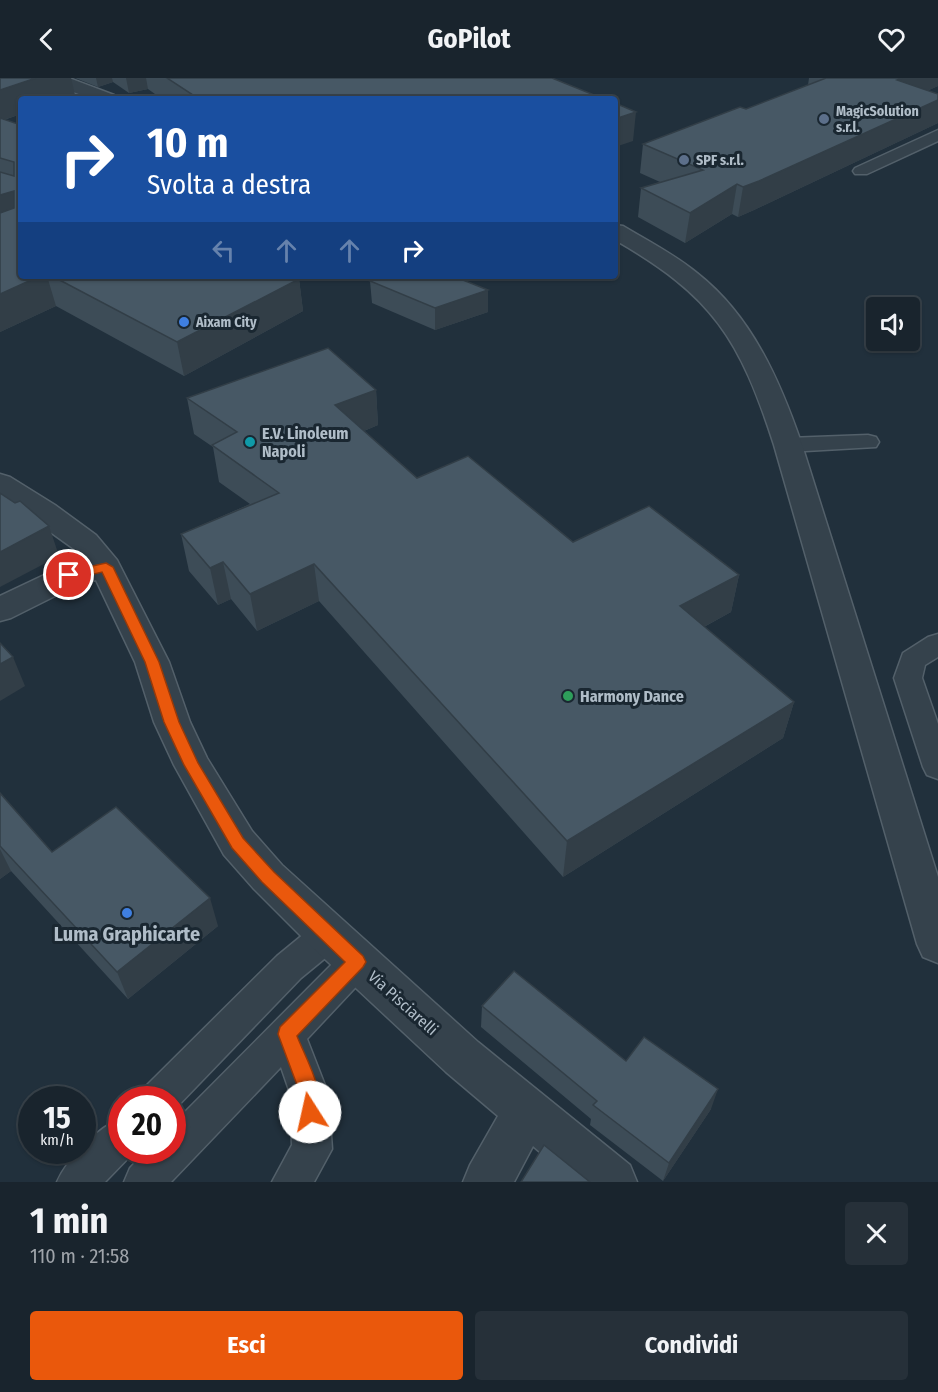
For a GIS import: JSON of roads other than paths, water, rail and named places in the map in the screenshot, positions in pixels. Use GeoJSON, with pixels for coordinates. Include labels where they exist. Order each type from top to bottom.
{"type":"FeatureCollection","features":[{"type":"Feature","properties":{"kind":"street"},"geometry":{"type":"LineString","coordinates":[[53,78],[100,96]]}},
{"type":"Feature","properties":{"kind":"street"},"geometry":{"type":"LineString","coordinates":[[618,233],[682,272],[711,297],[748,344],[767,381],[789,445],[891,794],[938,944]]}},
{"type":"Feature","properties":{"kind":"street","name":"Via Pisciarelli"},"geometry":{"type":"LineString","coordinates":[[0,483],[45,512],[85,542],[106,567],[152,662],[172,722],[192,765],[238,843],[268,877],[328,935],[462,1057],[614,1182]]}},
{"type":"Feature","properties":{"kind":"street"},"geometry":{"type":"LineString","coordinates":[[0,610],[69,575],[106,567]]}},
{"type":"Feature","properties":{"kind":"street"},"geometry":{"type":"LineString","coordinates":[[487,1182],[527,1111]]}},
{"type":"Feature","properties":{"kind":"lane"},"geometry":{"type":"LineString","coordinates":[[861,171],[938,135]]}},
{"type":"Feature","properties":{"kind":"lane"},"geometry":{"type":"LineString","coordinates":[[789,445],[868,442]]}},
{"type":"Feature","properties":{"kind":"lane"},"geometry":{"type":"LineString","coordinates":[[938,644],[913,660],[908,678],[938,767]]}},
{"type":"Feature","properties":{"kind":"lane"},"geometry":{"type":"LineString","coordinates":[[172,1086],[289,967],[328,935]]}},
{"type":"Feature","properties":{"kind":"lane"},"geometry":{"type":"LineString","coordinates":[[144,1182],[357,962]]}},
{"type":"Feature","properties":{"kind":"lane"},"geometry":{"type":"LineString","coordinates":[[287,1034],[309,1093],[312,1149],[292,1182]]}},
{"type":"Feature","properties":{"kind":"lane"},"geometry":{"type":"LineString","coordinates":[[77,1182],[108,1151]]}},
{"type":"Feature","properties":{"kind":"place","name":"MagicSolution s.r.l."},"geometry":{"type":"Point","coordinates":[824,119]}},
{"type":"Feature","properties":{"kind":"place","name":"SPF s.r.l."},"geometry":{"type":"Point","coordinates":[684,160]}},
{"type":"Feature","properties":{"kind":"place","name":"Aixam City"},"geometry":{"type":"Point","coordinates":[184,322]}},
{"type":"Feature","properties":{"kind":"place","name":"E.V. Linoleum Napoli"},"geometry":{"type":"Point","coordinates":[250,442]}},
{"type":"Feature","properties":{"kind":"place","name":"Harmony Dance"},"geometry":{"type":"Point","coordinates":[568,696]}},
{"type":"Feature","properties":{"kind":"place","name":"Luma Graphicarte"},"geometry":{"type":"Point","coordinates":[127,913]}}]}
